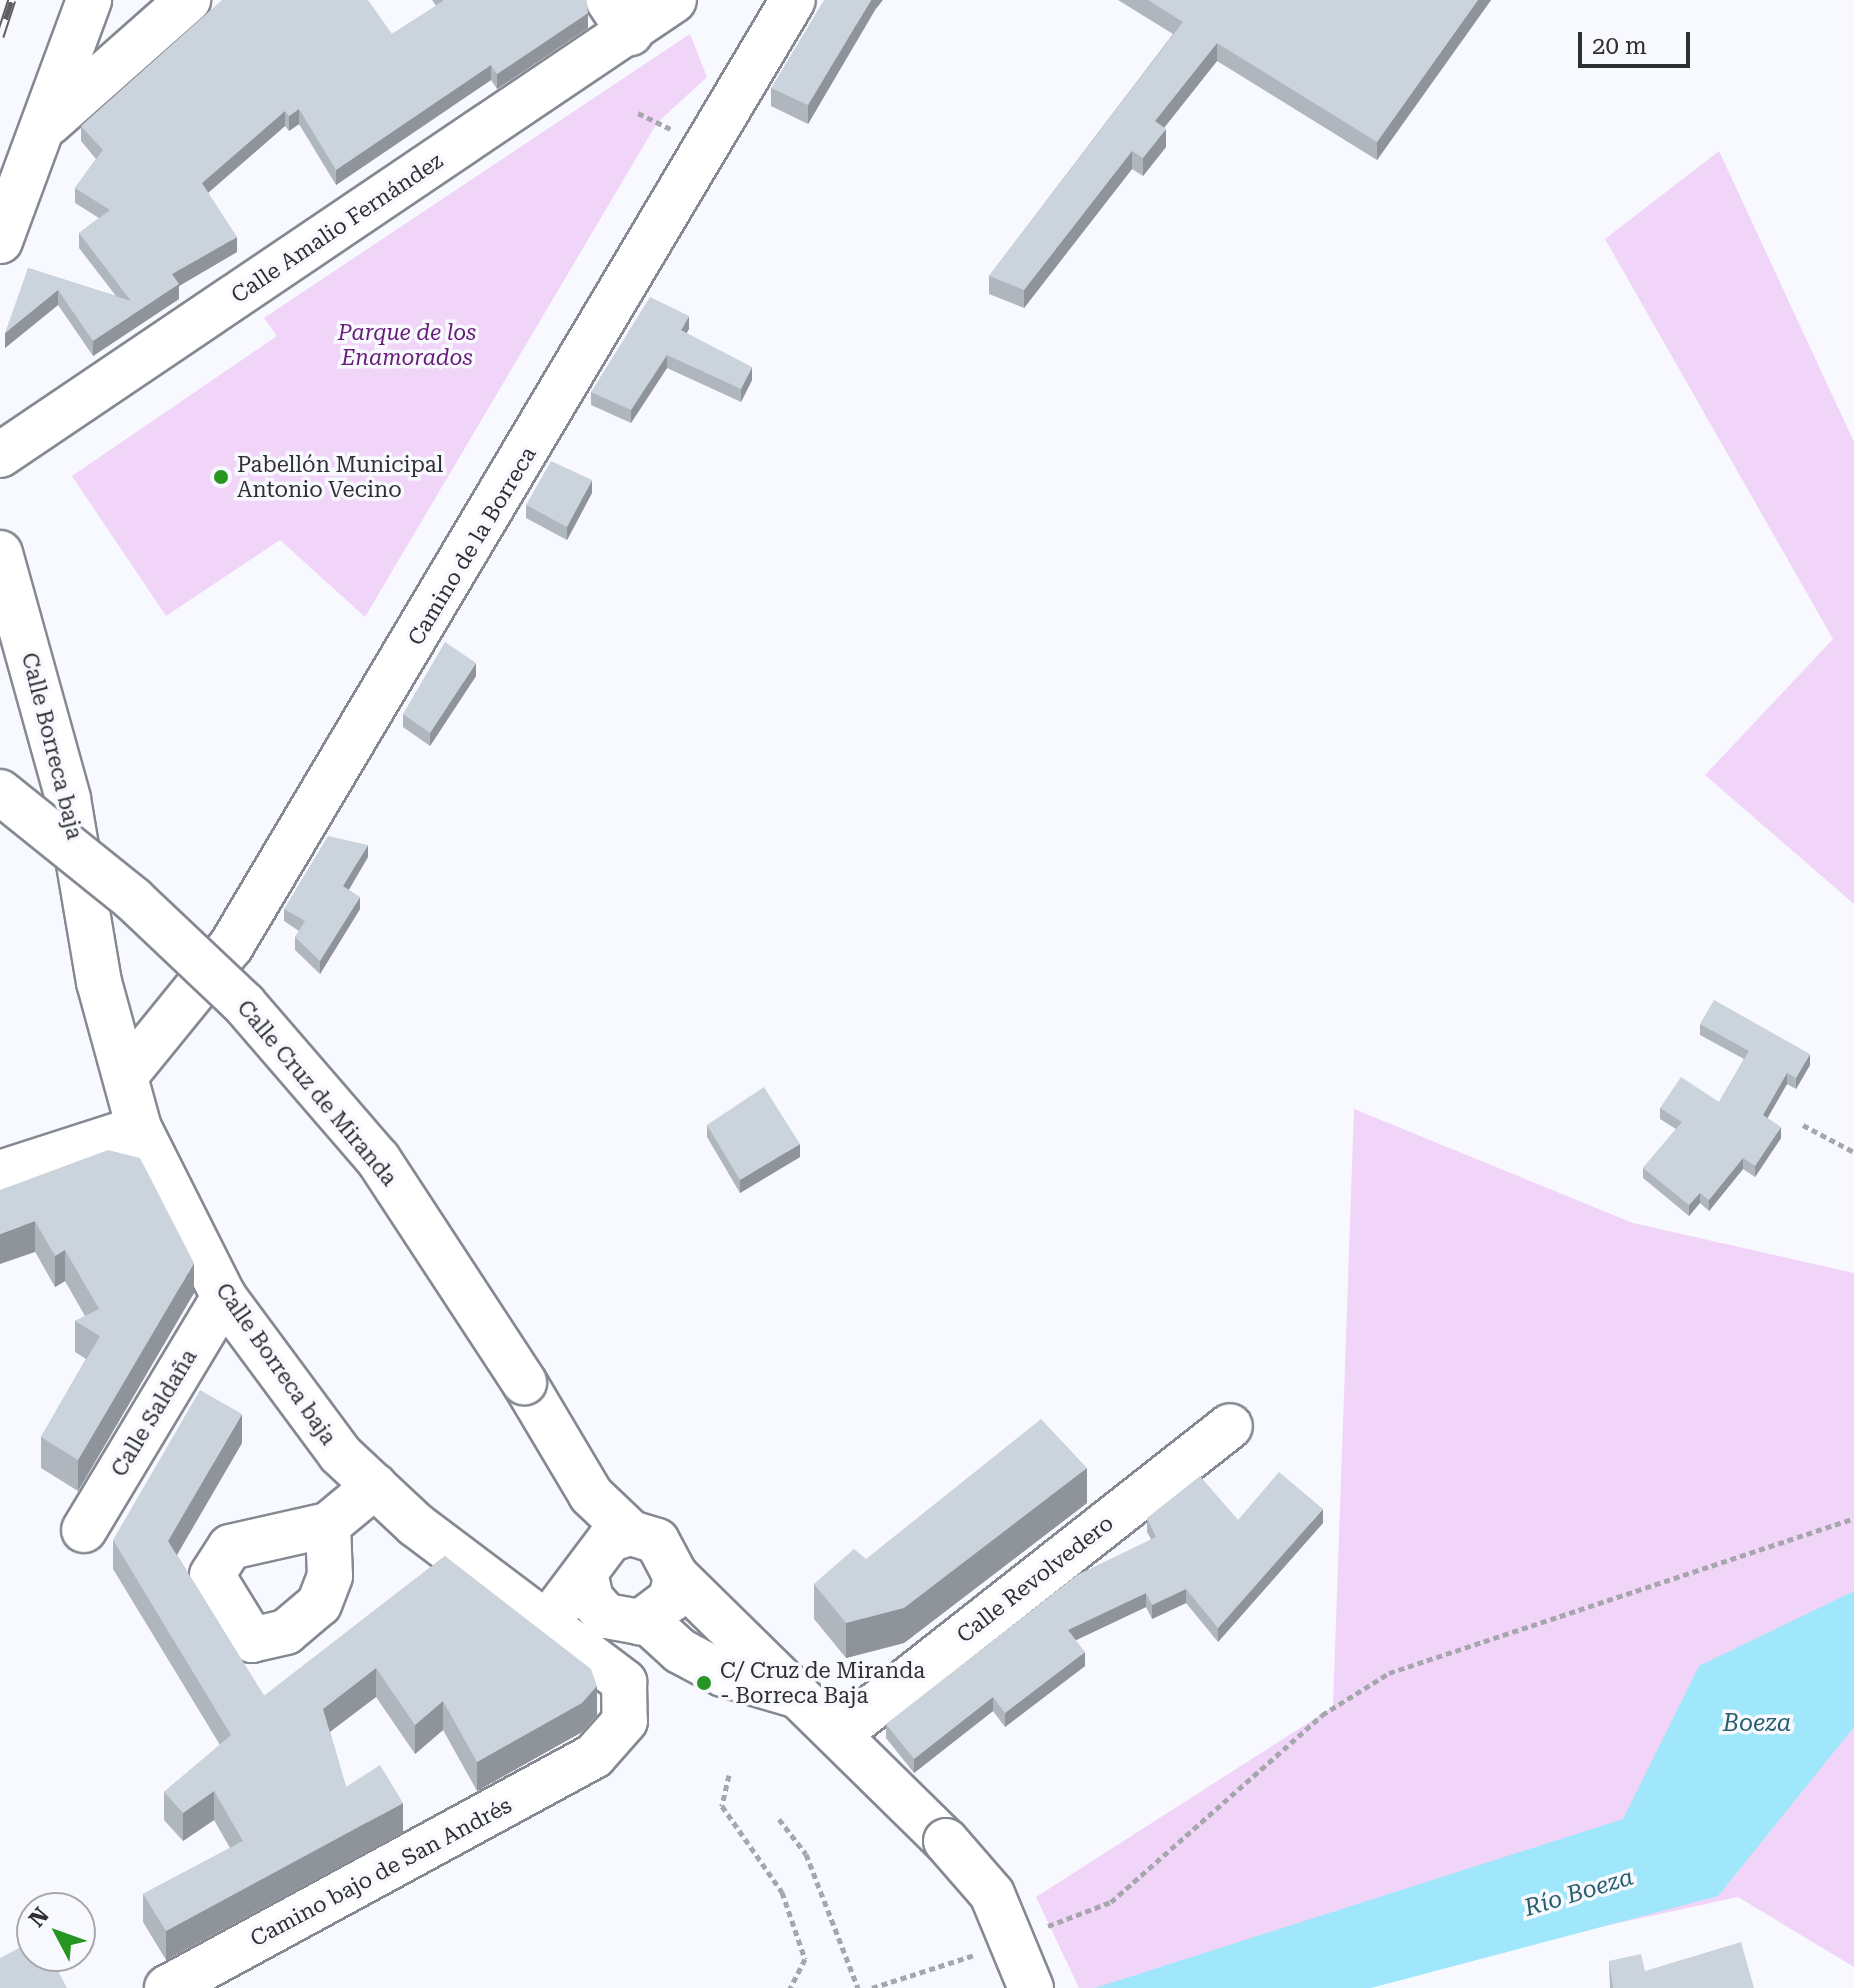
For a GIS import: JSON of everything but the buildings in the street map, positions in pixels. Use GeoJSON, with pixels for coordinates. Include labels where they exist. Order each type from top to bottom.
{"type":"FeatureCollection","features":[{"type":"Feature","properties":{"kind":"street"},"geometry":{"type":"LineString","coordinates":[[0,241],[46,125],[89,0]]}},
{"type":"Feature","properties":{"kind":"street"},"geometry":{"type":"LineString","coordinates":[[46,125],[188,0]]}},
{"type":"Feature","properties":{"kind":"street","name":"Calle Amalio Fernández"},"geometry":{"type":"LineString","coordinates":[[0,455],[619,16],[674,0]]}},
{"type":"Feature","properties":{"kind":"street","name":"Camino de la Borreca"},"geometry":{"type":"LineString","coordinates":[[126,1075],[231,946],[793,0]]}},
{"type":"Feature","properties":{"kind":"street","name":"Calle Borreca baja"},"geometry":{"type":"LineString","coordinates":[[0,553],[68,799],[99,982],[139,1128],[224,1297],[303,1409],[416,1525],[550,1619],[624,1682],[625,1721],[594,1756]]}},
{"type":"Feature","properties":{"kind":"street","name":"Calle Cruz de Miranda"},"geometry":{"type":"LineString","coordinates":[[0,792],[133,899],[244,1004],[378,1159],[524,1382],[591,1495],[604,1555]]}},
{"type":"Feature","properties":{"kind":"street"},"geometry":{"type":"LineString","coordinates":[[0,1173],[139,1128]]}},
{"type":"Feature","properties":{"kind":"street","name":"Calle Saldaña"},"geometry":{"type":"LineString","coordinates":[[84,1530],[224,1297]]}},
{"type":"Feature","properties":{"kind":"street","name":"Calle Revolvedero"},"geometry":{"type":"LineString","coordinates":[[840,1733],[1230,1426]]}},
{"type":"Feature","properties":{"kind":"street"},"geometry":{"type":"LineString","coordinates":[[328,1525],[375,1486]]}},
{"type":"Feature","properties":{"kind":"street"},"geometry":{"type":"LineString","coordinates":[[550,1619],[604,1555],[657,1541],[676,1576],[840,1733],[946,1841],[992,1894],[1031,1988]]}},
{"type":"Feature","properties":{"kind":"street"},"geometry":{"type":"LineString","coordinates":[[604,1555],[591,1599],[606,1616],[647,1620],[768,1666]]}},
{"type":"Feature","properties":{"kind":"street"},"geometry":{"type":"LineString","coordinates":[[606,1666],[647,1620],[671,1599],[676,1576]]}},
{"type":"Feature","properties":{"kind":"street"},"geometry":{"type":"LineString","coordinates":[[647,1620],[680,1651],[723,1674],[762,1691],[803,1697]]}},
{"type":"Feature","properties":{"kind":"street","name":"Camino bajo de San Andrés"},"geometry":{"type":"LineString","coordinates":[[167,1988],[594,1756]]}},
{"type":"Feature","properties":{"kind":"path"},"geometry":{"type":"LineString","coordinates":[[1803,1125],[1854,1152]]}},
{"type":"Feature","properties":{"kind":"path"},"geometry":{"type":"LineString","coordinates":[[1038,1930],[1111,1902],[1322,1715],[1389,1673],[1854,1518]]}},
{"type":"Feature","properties":{"kind":"path"},"geometry":{"type":"LineString","coordinates":[[729,1775],[722,1806],[782,1892],[805,1959],[790,1988]]}},
{"type":"Feature","properties":{"kind":"path"},"geometry":{"type":"LineString","coordinates":[[779,1819],[806,1854],[858,1988]]}},
{"type":"Feature","properties":{"kind":"path"},"geometry":{"type":"LineString","coordinates":[[872,1988],[979,1953]]}},
{"type":"Feature","properties":{"kind":"green space","name":"Parque de los Enamorados"},"geometry":{"type":"Polygon","coordinates":[[[690,34],[707,77],[657,123],[365,617],[280,540],[166,616],[72,476],[277,336],[264,318],[690,34]]]}},
{"type":"Feature","properties":{"kind":"green space"},"geometry":{"type":"Polygon","coordinates":[[[1719,151],[1854,442],[1854,904],[1705,775],[1833,639],[1605,239],[1719,151]]]}},
{"type":"Feature","properties":{"kind":"green space"},"geometry":{"type":"Polygon","coordinates":[[[1354,1109],[1633,1223],[1854,1273],[1854,1967],[1738,1897],[1411,1968],[1362,1988],[1079,1988],[1036,1897],[1333,1707],[1354,1109]]]}},
{"type":"Feature","properties":{"kind":"water","name":"Boeza"},"geometry":{"type":"Polygon","coordinates":[[[1854,1591],[1854,1727],[1718,1896],[1371,1988],[1095,1988],[1623,1819],[1699,1666],[1854,1591]]]}},
{"type":"Feature","properties":{"kind":"railway"},"geometry":{"type":"LineString","coordinates":[[0,36],[12,0]]}},
{"type":"Feature","properties":{"kind":"place","name":"Pabellón Municipal Antonio Vecino"},"geometry":{"type":"Point","coordinates":[221,477]}},
{"type":"Feature","properties":{"kind":"place","name":"C/ Cruz de Miranda - Borreca Baja"},"geometry":{"type":"Point","coordinates":[704,1683]}},
{"type":"Feature","properties":{"kind":"water label","name":"Río Boeza"},"geometry":{"type":"Point","coordinates":[1579,1893]}}]}
